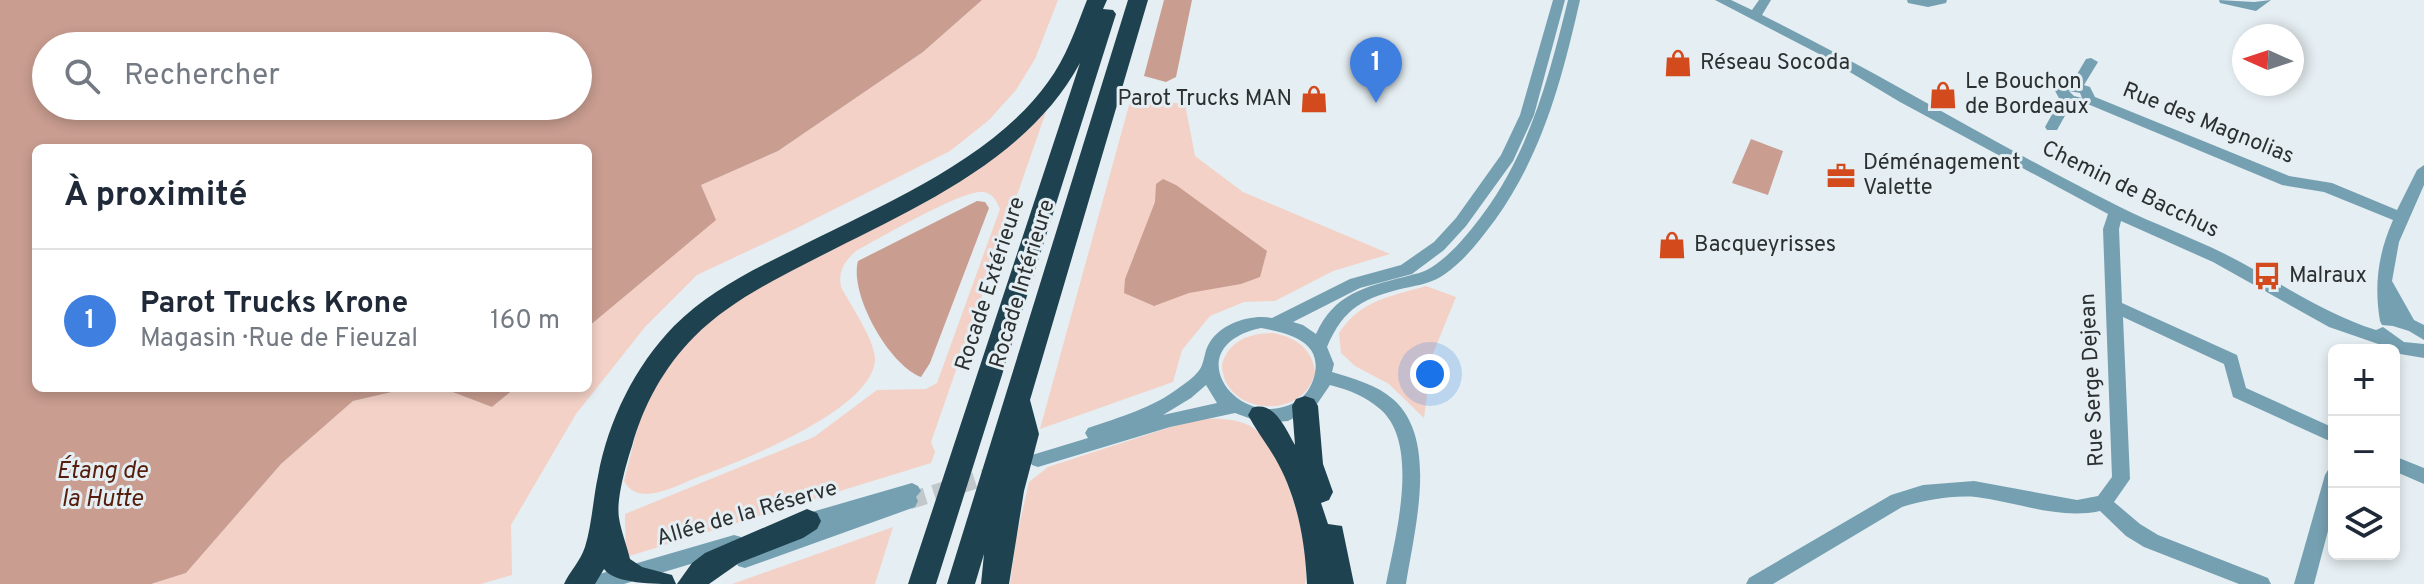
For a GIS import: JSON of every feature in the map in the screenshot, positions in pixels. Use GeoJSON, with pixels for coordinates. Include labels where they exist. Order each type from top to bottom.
{"type":"FeatureCollection","features":[{"type":"Feature","properties":{"kind":"highway"},"geometry":{"type":"LineString","coordinates":[[578,584],[594,564],[607,512],[611,474],[624,429],[643,389],[682,333],[734,290],[975,160],[1019,128],[1048,97],[1066,70],[1097,0]]}},
{"type":"Feature","properties":{"kind":"highway","name":"Rocade Extérieure"},"geometry":{"type":"LineString","coordinates":[[922,584],[1110,0]]}},
{"type":"Feature","properties":{"kind":"highway","name":"Rocade Intérieure"},"geometry":{"type":"LineString","coordinates":[[961,584],[1138,0]]}},
{"type":"Feature","properties":{"kind":"highway"},"geometry":{"type":"LineString","coordinates":[[995,584],[999,545],[1026,434],[1017,400]]}},
{"type":"Feature","properties":{"kind":"highway"},"geometry":{"type":"LineString","coordinates":[[1305,406],[1310,464],[1336,551],[1340,584]]}},
{"type":"Feature","properties":{"kind":"highway"},"geometry":{"type":"LineString","coordinates":[[1261,415],[1285,448],[1295,471],[1314,528],[1321,560],[1321,584]]}},
{"type":"Feature","properties":{"kind":"highway"},"geometry":{"type":"LineString","coordinates":[[607,512],[613,558],[629,574],[651,583],[665,584]]}},
{"type":"Feature","properties":{"kind":"highway"},"geometry":{"type":"LineString","coordinates":[[694,580],[723,557],[791,533],[807,521]]}},
{"type":"Feature","properties":{"kind":"street"},"geometry":{"type":"LineString","coordinates":[[1276,323],[1356,283],[1406,270],[1439,246],[1461,222],[1508,157],[1527,115],[1559,0]]}},
{"type":"Feature","properties":{"kind":"street"},"geometry":{"type":"LineString","coordinates":[[1319,347],[1329,320],[1340,309],[1363,294],[1434,273],[1469,242],[1504,199],[1526,162],[1543,121],[1574,0]]}},
{"type":"Feature","properties":{"kind":"street","name":"Chemin de Bacchus"},"geometry":{"type":"LineString","coordinates":[[1721,0],[2116,212],[2219,258],[2343,326],[2390,341],[2424,364]]}},
{"type":"Feature","properties":{"kind":"street"},"geometry":{"type":"LineString","coordinates":[[1755,16],[1765,0]]}},
{"type":"Feature","properties":{"kind":"street"},"geometry":{"type":"LineString","coordinates":[[1913,0],[1928,3],[1941,0]]}},
{"type":"Feature","properties":{"kind":"street"},"geometry":{"type":"LineString","coordinates":[[2225,0],[2256,7],[2265,0]]}},
{"type":"Feature","properties":{"kind":"street"},"geometry":{"type":"LineString","coordinates":[[2077,86],[2091,62]]}},
{"type":"Feature","properties":{"kind":"street"},"geometry":{"type":"LineString","coordinates":[[2077,86],[2088,92],[2090,100],[2081,103],[2068,99],[2061,89],[2077,86]]}},
{"type":"Feature","properties":{"kind":"street"},"geometry":{"type":"LineString","coordinates":[[2052,127],[2068,99]]}},
{"type":"Feature","properties":{"kind":"street","name":"Rue des Magnolias"},"geometry":{"type":"LineString","coordinates":[[2090,100],[2287,181],[2327,187],[2399,217]]}},
{"type":"Feature","properties":{"kind":"street"},"geometry":{"type":"LineString","coordinates":[[2390,341],[2382,331],[2386,322],[2384,302],[2388,249],[2399,217],[2424,170]]}},
{"type":"Feature","properties":{"kind":"street","name":"Rue Serge Dejean"},"geometry":{"type":"LineString","coordinates":[[2103,503],[2121,479],[2111,228],[2116,212]]}},
{"type":"Feature","properties":{"kind":"street"},"geometry":{"type":"LineString","coordinates":[[2385,282],[2394,303],[2419,330]]}},
{"type":"Feature","properties":{"kind":"street"},"geometry":{"type":"LineString","coordinates":[[2113,306],[2231,360],[2239,392],[2328,433]]}},
{"type":"Feature","properties":{"kind":"street","name":"Chemin de Bacchus"},"geometry":{"type":"LineString","coordinates":[[2309,307],[2338,318],[2386,322],[2419,330]]}},
{"type":"Feature","properties":{"kind":"street"},"geometry":{"type":"LineString","coordinates":[[1209,370],[1217,391],[1234,406],[1261,415],[1291,412],[1305,406],[1322,388],[1327,367],[1319,347],[1301,331],[1276,323],[1247,325],[1234,330],[1215,348],[1209,370],[1185,396],[1143,417],[1038,456],[1234,406]]}},
{"type":"Feature","properties":{"kind":"street"},"geometry":{"type":"LineString","coordinates":[[2406,350],[2424,351]]}},
{"type":"Feature","properties":{"kind":"street"},"geometry":{"type":"LineString","coordinates":[[1326,377],[1355,385],[1384,401],[1408,432],[1412,459],[1396,584]]}},
{"type":"Feature","properties":{"kind":"street"},"geometry":{"type":"LineString","coordinates":[[2400,466],[2424,476]]}},
{"type":"Feature","properties":{"kind":"street"},"geometry":{"type":"LineString","coordinates":[[2304,584],[2330,488]]}},
{"type":"Feature","properties":{"kind":"street"},"geometry":{"type":"LineString","coordinates":[[1756,584],[1897,501],[1923,493],[1974,489],[2077,508],[2103,503],[2133,530],[2151,541],[2261,584]]}},
{"type":"Feature","properties":{"kind":"street","name":"Allée de la Réserve"},"geometry":{"type":"LineString","coordinates":[[596,584],[807,521],[910,496],[694,580],[665,584]]}},
{"type":"Feature","properties":{"kind":"shaded area"},"geometry":{"type":"Polygon","coordinates":[[[982,0],[1058,0],[1035,59],[1016,90],[989,120],[950,151],[697,275],[645,327],[576,414],[511,525],[512,575],[481,584],[151,584],[186,573],[281,464],[353,401],[392,392],[453,392],[492,407],[510,392],[592,392],[592,324],[715,220],[701,185],[778,151],[923,52],[982,0]]]}},
{"type":"Feature","properties":{"kind":"shaded area"},"geometry":{"type":"Polygon","coordinates":[[[1131,98],[1185,104],[1195,156],[1243,192],[1390,254],[1333,271],[1275,301],[1244,302],[1210,316],[1182,350],[1173,382],[1040,429],[1131,98]]]}},
{"type":"Feature","properties":{"kind":"shaded area"},"geometry":{"type":"Polygon","coordinates":[[[1046,112],[931,442],[935,452],[931,463],[626,557],[625,514],[814,437],[877,390],[926,389],[937,383],[1000,209],[992,196],[984,192],[958,198],[921,216],[856,251],[845,263],[840,276],[841,287],[867,333],[875,360],[868,379],[852,397],[803,431],[660,492],[639,493],[624,481],[640,417],[668,360],[710,315],[999,151],[1046,112]]]}},
{"type":"Feature","properties":{"kind":"shaded area"},"geometry":{"type":"Polygon","coordinates":[[[1426,286],[1456,297],[1432,356],[1424,418],[1389,384],[1355,366],[1341,353],[1339,333],[1357,313],[1377,301],[1426,286]]]}},
{"type":"Feature","properties":{"kind":"shaded area"},"geometry":{"type":"Polygon","coordinates":[[[1273,333],[1302,346],[1311,357],[1315,373],[1308,389],[1295,399],[1280,405],[1264,406],[1248,402],[1235,394],[1226,381],[1222,364],[1230,349],[1241,340],[1273,333]]]}},
{"type":"Feature","properties":{"kind":"shaded area"},"geometry":{"type":"Polygon","coordinates":[[[1195,419],[1237,421],[1250,426],[1262,436],[1284,474],[1300,523],[1305,584],[1010,584],[1029,482],[1048,467],[1195,419]]]}},
{"type":"Feature","properties":{"kind":"shaded area"},"geometry":{"type":"Polygon","coordinates":[[[893,527],[875,584],[732,584],[893,527]]]}},
{"type":"Feature","properties":{"kind":"water","name":"Étang de la Hutte"},"geometry":{"type":"Polygon","coordinates":[[[0,0],[982,0],[923,52],[778,151],[701,185],[716,220],[592,324],[592,144],[32,144],[32,392],[392,392],[353,401],[281,464],[186,573],[151,584],[0,584],[0,0]]]}},
{"type":"Feature","properties":{"kind":"water"},"geometry":{"type":"Polygon","coordinates":[[[1164,0],[1192,0],[1176,77],[1166,82],[1144,76],[1164,0]]]}},
{"type":"Feature","properties":{"kind":"water"},"geometry":{"type":"Polygon","coordinates":[[[1751,139],[1783,151],[1768,195],[1732,183],[1751,139]]]}},
{"type":"Feature","properties":{"kind":"water"},"geometry":{"type":"Polygon","coordinates":[[[1163,179],[1176,185],[1267,251],[1260,277],[1241,284],[1189,293],[1154,306],[1124,293],[1125,279],[1155,202],[1156,184],[1163,179]]]}},
{"type":"Feature","properties":{"kind":"water"},"geometry":{"type":"Polygon","coordinates":[[[977,201],[985,202],[989,208],[930,363],[921,377],[896,358],[874,327],[860,291],[858,261],[977,201]]]}},
{"type":"Feature","properties":{"kind":"water"},"geometry":{"type":"Polygon","coordinates":[[[453,392],[510,392],[492,407],[453,392]]]}},
{"type":"Feature","properties":{"kind":"tunnel"},"geometry":{"type":"LineString","coordinates":[[909,501],[999,473]]}},
{"type":"Feature","properties":{"kind":"place","name":"Réseau Socoda"},"geometry":{"type":"Point","coordinates":[1678,63]}},
{"type":"Feature","properties":{"kind":"place","name":"Le Bouchon de Bordeaux"},"geometry":{"type":"Point","coordinates":[1943,95]}},
{"type":"Feature","properties":{"kind":"place","name":"Parot Trucks MAN"},"geometry":{"type":"Point","coordinates":[1314,99]}},
{"type":"Feature","properties":{"kind":"place","name":"Parot Trucks Krone"},"geometry":{"type":"Point","coordinates":[1376,103]}},
{"type":"Feature","properties":{"kind":"place","name":"Déménagement Valette"},"geometry":{"type":"Point","coordinates":[1841,176]}},
{"type":"Feature","properties":{"kind":"place","name":"Bacqueyrisses"},"geometry":{"type":"Point","coordinates":[1672,245]}},
{"type":"Feature","properties":{"kind":"place","name":"Malraux"},"geometry":{"type":"Point","coordinates":[2267,276]}}]}
